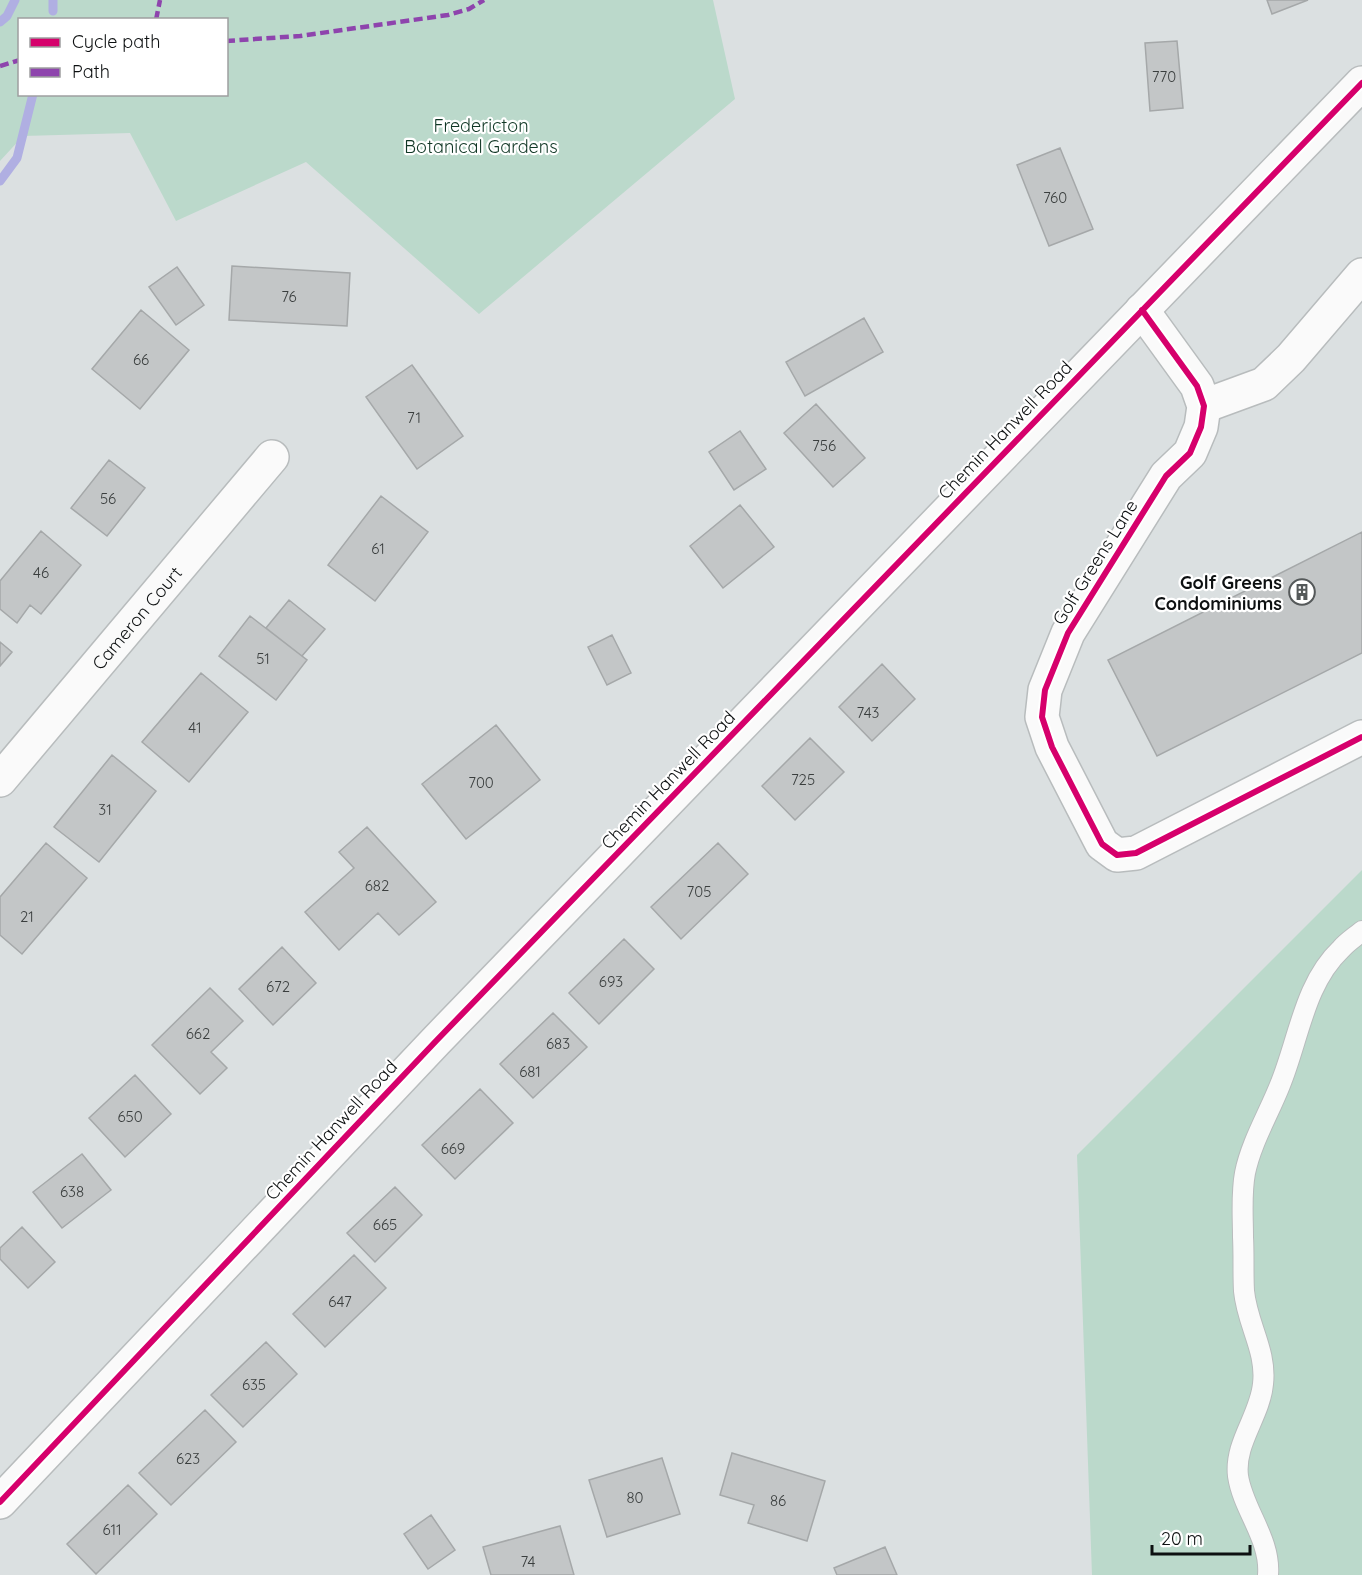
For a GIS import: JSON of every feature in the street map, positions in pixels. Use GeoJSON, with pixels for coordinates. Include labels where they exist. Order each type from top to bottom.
{"type":"FeatureCollection","features":[{"type":"Feature","properties":{"kind":"main road","name":"Chemin Hanwell Road"},"geometry":{"type":"LineString","coordinates":[[0,1502],[444,1032],[1362,83]]}},
{"type":"Feature","properties":{"kind":"main road"},"geometry":{"type":"LineString","coordinates":[[1142,310],[1197,386],[1204,406],[1264,384],[1291,358],[1362,275]]}},
{"type":"Feature","properties":{"kind":"main road","name":"Golf Greens Lane"},"geometry":{"type":"LineString","coordinates":[[1204,406],[1201,428],[1190,453],[1166,476],[1068,633],[1045,690],[1042,717],[1052,747],[1102,844],[1117,855],[1136,853],[1362,737]]}},
{"type":"Feature","properties":{"kind":"main road","name":"Cameron Court"},"geometry":{"type":"LineString","coordinates":[[0,780],[272,458]]}},
{"type":"Feature","properties":{"kind":"lane"},"geometry":{"type":"LineString","coordinates":[[1268,1575],[1266,1551],[1241,1490],[1238,1474],[1243,1441],[1260,1401],[1264,1367],[1244,1293],[1242,1199],[1245,1173],[1251,1153],[1285,1074],[1311,994],[1324,970],[1340,949],[1362,931]]}},
{"type":"Feature","properties":{"kind":"green space","name":"Fredericton Botanical Gardens"},"geometry":{"type":"Polygon","coordinates":[[[0,0],[713,0],[735,99],[479,314],[306,162],[176,221],[130,133],[23,136],[0,161],[0,0]]]}},
{"type":"Feature","properties":{"kind":"green space"},"geometry":{"type":"Polygon","coordinates":[[[1362,870],[1362,1575],[1092,1575],[1077,1155],[1362,870]]]}},
{"type":"Feature","properties":{"kind":"building"},"geometry":{"type":"Polygon","coordinates":[[[1267,0],[1308,0],[1272,14],[1267,0]]]}},
{"type":"Feature","properties":{"kind":"building"},"geometry":{"type":"Polygon","coordinates":[[[1177,41],[1183,108],[1150,111],[1145,43],[1177,41]]]}},
{"type":"Feature","properties":{"kind":"building"},"geometry":{"type":"Polygon","coordinates":[[[1060,148],[1093,229],[1049,246],[1017,165],[1060,148]]]}},
{"type":"Feature","properties":{"kind":"building"},"geometry":{"type":"Polygon","coordinates":[[[232,266],[350,273],[347,326],[229,320],[232,266]]]}},
{"type":"Feature","properties":{"kind":"building"},"geometry":{"type":"Polygon","coordinates":[[[177,267],[204,305],[176,325],[149,287],[177,267]]]}},
{"type":"Feature","properties":{"kind":"building"},"geometry":{"type":"Polygon","coordinates":[[[141,310],[189,350],[140,409],[92,369],[141,310]]]}},
{"type":"Feature","properties":{"kind":"building"},"geometry":{"type":"Polygon","coordinates":[[[864,318],[883,352],[805,396],[786,362],[864,318]]]}},
{"type":"Feature","properties":{"kind":"building"},"geometry":{"type":"Polygon","coordinates":[[[412,365],[463,436],[417,469],[366,397],[412,365]]]}},
{"type":"Feature","properties":{"kind":"building"},"geometry":{"type":"Polygon","coordinates":[[[816,404],[865,458],[833,487],[784,433],[816,404]]]}},
{"type":"Feature","properties":{"kind":"building"},"geometry":{"type":"Polygon","coordinates":[[[740,431],[766,469],[734,490],[709,452],[740,431]]]}},
{"type":"Feature","properties":{"kind":"building"},"geometry":{"type":"Polygon","coordinates":[[[109,460],[145,488],[107,536],[71,508],[109,460]]]}},
{"type":"Feature","properties":{"kind":"building"},"geometry":{"type":"Polygon","coordinates":[[[381,496],[428,532],[375,601],[328,565],[381,496]]]}},
{"type":"Feature","properties":{"kind":"building"},"geometry":{"type":"Polygon","coordinates":[[[740,505],[774,547],[723,588],[690,546],[740,505]]]}},
{"type":"Feature","properties":{"kind":"building"},"geometry":{"type":"Polygon","coordinates":[[[41,531],[81,565],[41,614],[30,605],[17,623],[0,609],[0,581],[41,531]]]}},
{"type":"Feature","properties":{"kind":"building","name":"Golf Greens Condominiums"},"geometry":{"type":"Polygon","coordinates":[[[1362,532],[1362,653],[1157,756],[1108,660],[1362,532]]]}},
{"type":"Feature","properties":{"kind":"building"},"geometry":{"type":"Polygon","coordinates":[[[289,600],[325,629],[302,656],[266,628],[289,600]]]}},
{"type":"Feature","properties":{"kind":"building"},"geometry":{"type":"Polygon","coordinates":[[[250,616],[307,660],[276,700],[219,656],[250,616]]]}},
{"type":"Feature","properties":{"kind":"building"},"geometry":{"type":"Polygon","coordinates":[[[612,635],[631,673],[607,685],[588,647],[612,635]]]}},
{"type":"Feature","properties":{"kind":"building"},"geometry":{"type":"Polygon","coordinates":[[[0,642],[12,652],[0,666],[0,642]]]}},
{"type":"Feature","properties":{"kind":"building"},"geometry":{"type":"Polygon","coordinates":[[[882,664],[915,699],[872,741],[839,707],[882,664]]]}},
{"type":"Feature","properties":{"kind":"building"},"geometry":{"type":"Polygon","coordinates":[[[201,673],[248,712],[189,782],[142,742],[201,673]]]}},
{"type":"Feature","properties":{"kind":"building"},"geometry":{"type":"Polygon","coordinates":[[[496,725],[540,780],[466,839],[422,784],[496,725]]]}},
{"type":"Feature","properties":{"kind":"building"},"geometry":{"type":"Polygon","coordinates":[[[810,738],[844,772],[795,820],[762,786],[810,738]]]}},
{"type":"Feature","properties":{"kind":"building"},"geometry":{"type":"Polygon","coordinates":[[[112,755],[156,791],[99,862],[54,827],[112,755]]]}},
{"type":"Feature","properties":{"kind":"building"},"geometry":{"type":"Polygon","coordinates":[[[367,827],[436,902],[399,935],[378,913],[339,950],[305,912],[354,868],[339,852],[367,827]]]}},
{"type":"Feature","properties":{"kind":"building"},"geometry":{"type":"Polygon","coordinates":[[[46,843],[87,878],[22,954],[0,935],[0,897],[46,843]]]}},
{"type":"Feature","properties":{"kind":"building"},"geometry":{"type":"Polygon","coordinates":[[[718,843],[748,874],[681,939],[651,907],[718,843]]]}},
{"type":"Feature","properties":{"kind":"building"},"geometry":{"type":"Polygon","coordinates":[[[624,939],[654,969],[599,1024],[569,993],[624,939]]]}},
{"type":"Feature","properties":{"kind":"building"},"geometry":{"type":"Polygon","coordinates":[[[282,947],[316,983],[273,1025],[239,989],[282,947]]]}},
{"type":"Feature","properties":{"kind":"building"},"geometry":{"type":"Polygon","coordinates":[[[210,988],[243,1021],[211,1052],[227,1068],[200,1094],[152,1045],[210,988]]]}},
{"type":"Feature","properties":{"kind":"building"},"geometry":{"type":"Polygon","coordinates":[[[553,1013],[587,1047],[533,1098],[500,1064],[553,1013]]]}},
{"type":"Feature","properties":{"kind":"building"},"geometry":{"type":"Polygon","coordinates":[[[135,1075],[171,1114],[125,1157],[89,1118],[135,1075]]]}},
{"type":"Feature","properties":{"kind":"building"},"geometry":{"type":"Polygon","coordinates":[[[480,1089],[513,1123],[455,1179],[422,1145],[480,1089]]]}},
{"type":"Feature","properties":{"kind":"building"},"geometry":{"type":"Polygon","coordinates":[[[82,1154],[111,1190],[62,1228],[33,1192],[82,1154]]]}},
{"type":"Feature","properties":{"kind":"building"},"geometry":{"type":"Polygon","coordinates":[[[395,1187],[422,1215],[375,1262],[347,1233],[395,1187]]]}},
{"type":"Feature","properties":{"kind":"building"},"geometry":{"type":"Polygon","coordinates":[[[22,1227],[55,1262],[28,1288],[0,1259],[0,1248],[22,1227]]]}},
{"type":"Feature","properties":{"kind":"building"},"geometry":{"type":"Polygon","coordinates":[[[354,1255],[386,1288],[325,1347],[293,1314],[354,1255]]]}},
{"type":"Feature","properties":{"kind":"building"},"geometry":{"type":"Polygon","coordinates":[[[266,1342],[297,1374],[243,1427],[211,1395],[266,1342]]]}},
{"type":"Feature","properties":{"kind":"building"},"geometry":{"type":"Polygon","coordinates":[[[205,1410],[236,1442],[171,1505],[139,1473],[205,1410]]]}},
{"type":"Feature","properties":{"kind":"building"},"geometry":{"type":"Polygon","coordinates":[[[732,1453],[825,1481],[807,1541],[748,1523],[754,1505],[720,1495],[732,1453]]]}},
{"type":"Feature","properties":{"kind":"building"},"geometry":{"type":"Polygon","coordinates":[[[662,1458],[680,1514],[607,1537],[589,1480],[662,1458]]]}},
{"type":"Feature","properties":{"kind":"building"},"geometry":{"type":"Polygon","coordinates":[[[128,1485],[157,1514],[96,1574],[67,1544],[128,1485]]]}},
{"type":"Feature","properties":{"kind":"building"},"geometry":{"type":"Polygon","coordinates":[[[431,1515],[455,1550],[428,1569],[404,1534],[431,1515]]]}},
{"type":"Feature","properties":{"kind":"building"},"geometry":{"type":"Polygon","coordinates":[[[560,1526],[574,1575],[491,1575],[483,1547],[560,1526]]]}},
{"type":"Feature","properties":{"kind":"building"},"geometry":{"type":"Polygon","coordinates":[[[885,1547],[897,1575],[837,1575],[834,1568],[885,1547]]]}},
{"type":"Feature","properties":{"kind":"waterway"},"geometry":{"type":"LineString","coordinates":[[0,22],[7,16],[15,0]]}},
{"type":"Feature","properties":{"kind":"waterway"},"geometry":{"type":"LineString","coordinates":[[53,0],[53,11]]}},
{"type":"Feature","properties":{"kind":"waterway"},"geometry":{"type":"LineString","coordinates":[[0,181],[17,158],[32,96]]}},
{"type":"Feature","properties":{"kind":"marked path"},"geometry":{"type":"LineString","coordinates":[[156,18],[160,0]]}},
{"type":"Feature","properties":{"kind":"marked path"},"geometry":{"type":"LineString","coordinates":[[228,41],[300,36],[448,15],[469,9],[484,0]]}},
{"type":"Feature","properties":{"kind":"marked path"},"geometry":{"type":"LineString","coordinates":[[0,66],[18,61]]}},
{"type":"Feature","properties":{"kind":"cycle path"},"geometry":{"type":"LineString","coordinates":[[0,1502],[436,1041],[1362,83]]}},
{"type":"Feature","properties":{"kind":"cycle path"},"geometry":{"type":"LineString","coordinates":[[1142,310],[1197,386],[1204,406],[1201,427],[1190,453],[1166,476],[1068,633],[1045,690],[1042,717],[1052,747],[1102,844],[1117,855],[1136,853],[1362,737]]}},
{"type":"Feature","properties":{"kind":"place","name":"Golf Greens Condominiums"},"geometry":{"type":"Point","coordinates":[1302,592]}}]}
